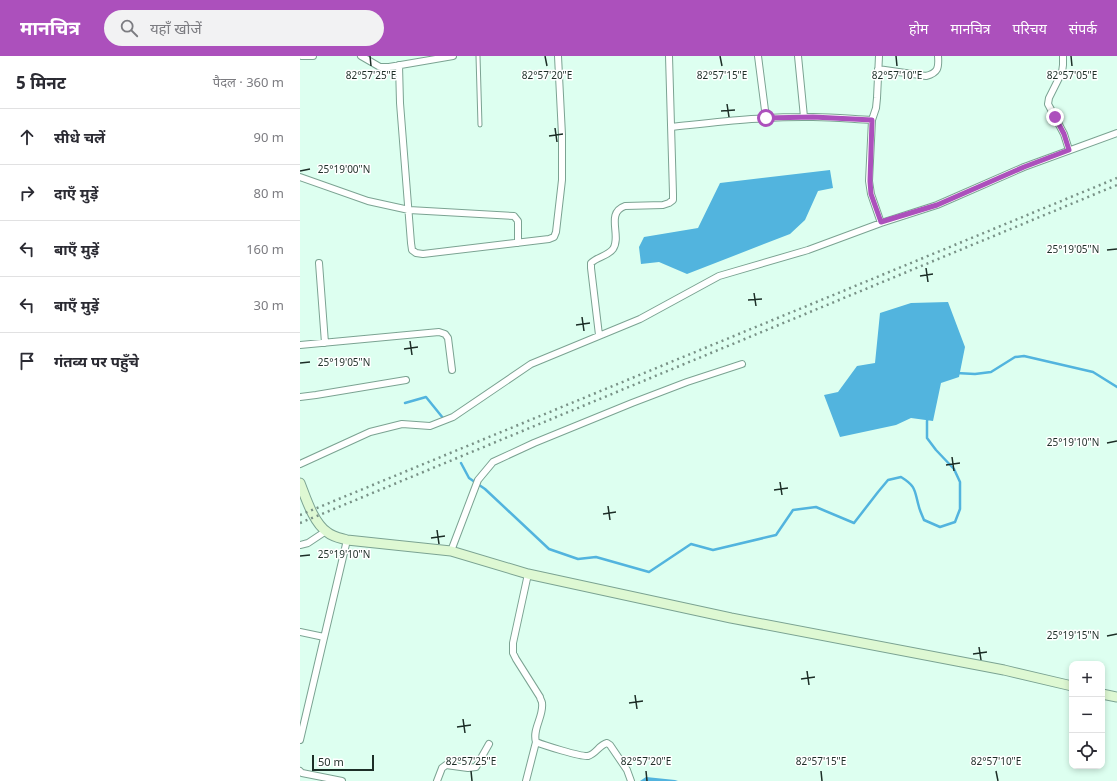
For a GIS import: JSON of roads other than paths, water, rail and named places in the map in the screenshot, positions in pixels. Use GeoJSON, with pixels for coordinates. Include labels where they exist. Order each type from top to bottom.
{"type":"FeatureCollection","features":[{"type":"Feature","properties":{"kind":"street"},"geometry":{"type":"LineString","coordinates":[[302,56],[313,56]]}},
{"type":"Feature","properties":{"kind":"street"},"geometry":{"type":"LineString","coordinates":[[360,56],[380,67],[453,56]]}},
{"type":"Feature","properties":{"kind":"street"},"geometry":{"type":"LineString","coordinates":[[399,65],[400,103],[411,243],[412,250],[416,253],[423,254],[549,239],[554,237],[556,232],[562,180],[562,135],[558,56]]}},
{"type":"Feature","properties":{"kind":"street"},"geometry":{"type":"LineString","coordinates":[[599,335],[591,263],[595,259],[613,249],[616,243],[615,216],[617,212],[620,208],[625,206],[663,205],[673,200],[669,56]]}},
{"type":"Feature","properties":{"kind":"street"},"geometry":{"type":"LineString","coordinates":[[758,56],[766,118]]}},
{"type":"Feature","properties":{"kind":"street"},"geometry":{"type":"LineString","coordinates":[[798,56],[804,117]]}},
{"type":"Feature","properties":{"kind":"street"},"geometry":{"type":"LineString","coordinates":[[879,56],[876,108],[872,120],[870,181],[871,194],[881,222]]}},
{"type":"Feature","properties":{"kind":"street"},"geometry":{"type":"LineString","coordinates":[[878,69],[926,76],[933,74],[936,70],[938,56]]}},
{"type":"Feature","properties":{"kind":"street"},"geometry":{"type":"LineString","coordinates":[[1063,56],[1062,72],[1049,98],[1048,104],[1064,134],[1069,150]]}},
{"type":"Feature","properties":{"kind":"street"},"geometry":{"type":"LineString","coordinates":[[672,128],[766,118],[813,117],[872,120]]}},
{"type":"Feature","properties":{"kind":"street"},"geometry":{"type":"LineString","coordinates":[[300,464],[370,432],[402,424],[430,426],[453,417],[531,364],[640,319],[719,276],[812,249],[881,222],[937,205],[1024,167],[1117,133]]}},
{"type":"Feature","properties":{"kind":"street"},"geometry":{"type":"LineString","coordinates":[[300,177],[368,201],[409,210],[514,216],[518,221],[518,243]]}},
{"type":"Feature","properties":{"kind":"street"},"geometry":{"type":"LineString","coordinates":[[319,263],[325,343]]}},
{"type":"Feature","properties":{"kind":"street"},"geometry":{"type":"LineString","coordinates":[[300,346],[439,332],[446,334],[448,338],[452,370]]}},
{"type":"Feature","properties":{"kind":"street"},"geometry":{"type":"LineString","coordinates":[[451,551],[478,480],[493,462],[534,443],[680,384],[742,364]]}},
{"type":"Feature","properties":{"kind":"street"},"geometry":{"type":"LineString","coordinates":[[300,397],[406,380]]}},
{"type":"Feature","properties":{"kind":"street"},"geometry":{"type":"LineString","coordinates":[[300,483],[314,517],[326,531],[333,536],[347,540],[451,551],[528,574],[731,618],[1004,670],[1069,685]]}},
{"type":"Feature","properties":{"kind":"street"},"geometry":{"type":"LineString","coordinates":[[300,545],[308,543],[326,531]]}},
{"type":"Feature","properties":{"kind":"street"},"geometry":{"type":"LineString","coordinates":[[300,740],[347,540]]}},
{"type":"Feature","properties":{"kind":"street"},"geometry":{"type":"LineString","coordinates":[[526,781],[536,742],[535,734],[542,704],[540,697],[513,653],[513,643],[528,574]]}},
{"type":"Feature","properties":{"kind":"street"},"geometry":{"type":"LineString","coordinates":[[300,632],[324,637]]}},
{"type":"Feature","properties":{"kind":"street"},"geometry":{"type":"LineString","coordinates":[[1105,695],[1117,697]]}},
{"type":"Feature","properties":{"kind":"street"},"geometry":{"type":"LineString","coordinates":[[536,742],[588,756],[602,744],[607,743],[610,745],[627,770],[631,781]]}},
{"type":"Feature","properties":{"kind":"street"},"geometry":{"type":"LineString","coordinates":[[437,781],[442,768],[446,765],[468,768],[476,767],[489,744]]}},
{"type":"Feature","properties":{"kind":"street"},"geometry":{"type":"LineString","coordinates":[[300,772],[342,781]]}},
{"type":"Feature","properties":{"kind":"lane"},"geometry":{"type":"LineString","coordinates":[[478,56],[480,125]]}},
{"type":"Feature","properties":{"kind":"water"},"geometry":{"type":"Polygon","coordinates":[[[830,170],[833,188],[818,191],[805,220],[790,234],[687,274],[659,262],[641,264],[639,247],[644,237],[698,228],[720,183],[830,170]]]}},
{"type":"Feature","properties":{"kind":"water"},"geometry":{"type":"Polygon","coordinates":[[[948,302],[965,347],[959,377],[941,383],[933,421],[911,418],[896,425],[840,437],[824,395],[838,392],[857,366],[875,363],[880,313],[911,303],[948,302]]]}},
{"type":"Feature","properties":{"kind":"water"},"geometry":{"type":"Polygon","coordinates":[[[646,777],[675,780],[678,781],[640,781],[646,777]]]}},
{"type":"Feature","properties":{"kind":"waterway"},"geometry":{"type":"LineString","coordinates":[[956,373],[975,374],[991,372],[1015,357],[1024,356],[1093,372],[1117,387]]}},
{"type":"Feature","properties":{"kind":"waterway"},"geometry":{"type":"LineString","coordinates":[[405,403],[426,397],[443,418]]}},
{"type":"Feature","properties":{"kind":"waterway"},"geometry":{"type":"LineString","coordinates":[[461,463],[469,478],[485,489],[549,549],[578,559],[596,557],[649,572],[691,544],[713,550],[776,535],[793,510],[816,507],[854,523],[888,480],[901,477],[914,489],[919,509],[924,520],[940,527],[955,522],[960,509],[960,482],[954,469],[927,438],[928,417]]}},
{"type":"Feature","properties":{"kind":"railway"},"geometry":{"type":"LineString","coordinates":[[300,515],[1117,178]]}},
{"type":"Feature","properties":{"kind":"railway"},"geometry":{"type":"LineString","coordinates":[[300,523],[1117,185]]}}]}
